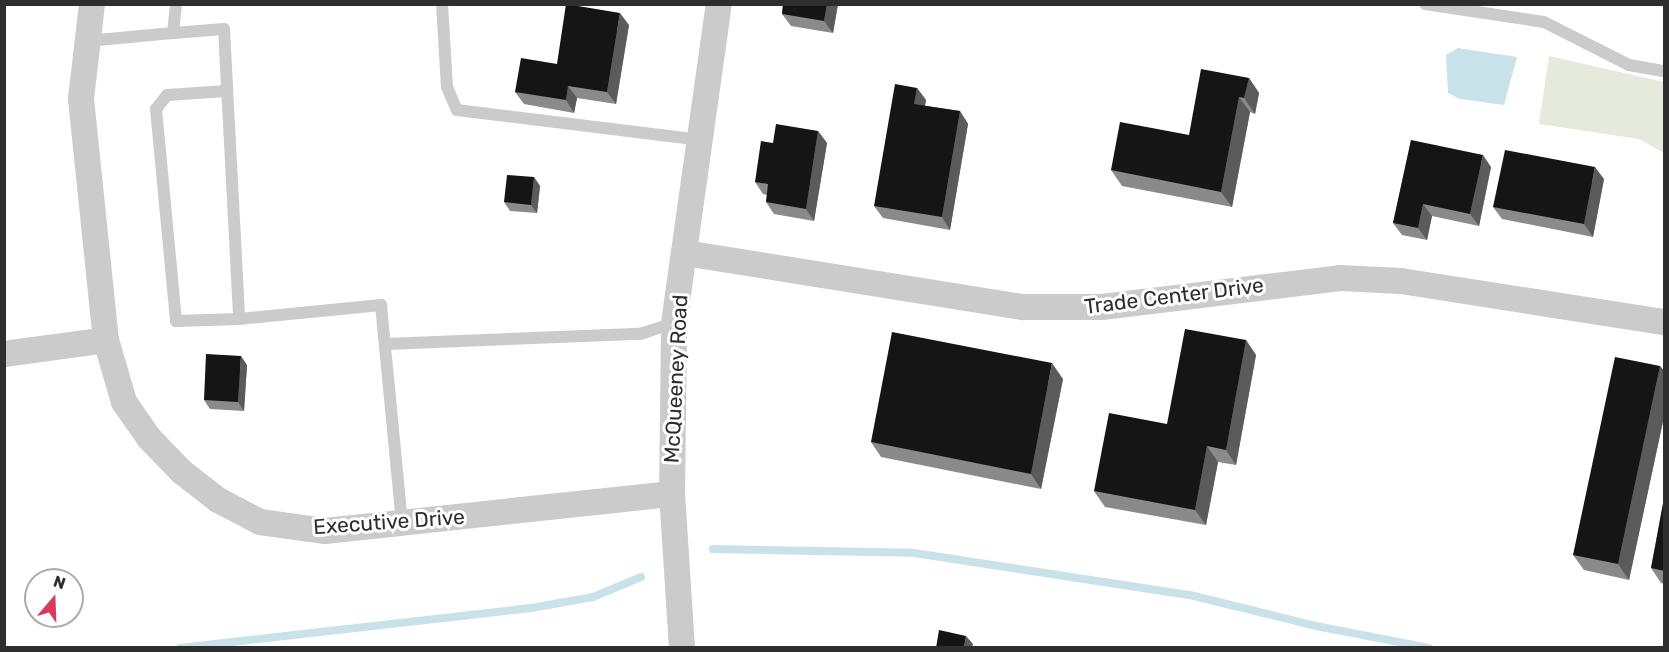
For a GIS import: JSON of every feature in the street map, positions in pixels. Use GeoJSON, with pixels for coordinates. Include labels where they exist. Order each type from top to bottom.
{"type":"FeatureCollection","features":[{"type":"Feature","properties":{"kind":"street","name":"Executive Drive"},"geometry":{"type":"LineString","coordinates":[[92,4],[81,99],[106,340],[124,402],[143,429],[182,472],[218,500],[260,522],[325,531],[402,525],[672,494]]}},
{"type":"Feature","properties":{"kind":"street","name":"McQueeney Road"},"geometry":{"type":"LineString","coordinates":[[682,648],[672,494],[674,323],[719,4]]}},
{"type":"Feature","properties":{"kind":"street","name":"Trade Center Drive"},"geometry":{"type":"LineString","coordinates":[[685,253],[1024,307],[1102,307],[1340,278],[1401,281],[1665,322]]}},
{"type":"Feature","properties":{"kind":"street"},"geometry":{"type":"LineString","coordinates":[[4,354],[106,340]]}},
{"type":"Feature","properties":{"kind":"lane"},"geometry":{"type":"LineString","coordinates":[[173,33],[176,4]]}},
{"type":"Feature","properties":{"kind":"lane"},"geometry":{"type":"LineString","coordinates":[[442,4],[447,87],[457,110],[701,140]]}},
{"type":"Feature","properties":{"kind":"lane"},"geometry":{"type":"LineString","coordinates":[[1425,4],[1551,24],[1616,59],[1665,71]]}},
{"type":"Feature","properties":{"kind":"lane"},"geometry":{"type":"LineString","coordinates":[[87,41],[224,29],[239,319]]}},
{"type":"Feature","properties":{"kind":"lane"},"geometry":{"type":"LineString","coordinates":[[226,91],[167,95],[156,109],[176,321],[239,319],[381,305],[402,525]]}},
{"type":"Feature","properties":{"kind":"lane"},"geometry":{"type":"LineString","coordinates":[[386,344],[640,334],[674,323]]}},
{"type":"Feature","properties":{"kind":"shaded area"},"geometry":{"type":"Polygon","coordinates":[[[1549,56],[1664,82],[1664,153],[1639,139],[1539,124],[1549,56]]]}},
{"type":"Feature","properties":{"kind":"water"},"geometry":{"type":"Polygon","coordinates":[[[1458,48],[1517,57],[1504,105],[1460,99],[1448,93],[1446,55],[1458,48]]]}},
{"type":"Feature","properties":{"kind":"building"},"geometry":{"type":"Polygon","coordinates":[[[566,4],[620,13],[607,92],[568,86],[566,100],[515,92],[521,58],[557,64],[566,4]]]}},
{"type":"Feature","properties":{"kind":"building"},"geometry":{"type":"Polygon","coordinates":[[[783,4],[827,4],[824,21],[782,14],[783,4]]]}},
{"type":"Feature","properties":{"kind":"building"},"geometry":{"type":"Polygon","coordinates":[[[1201,69],[1249,78],[1244,98],[1239,97],[1221,192],[1111,170],[1120,122],[1189,135],[1201,69]]]}},
{"type":"Feature","properties":{"kind":"building"},"geometry":{"type":"Polygon","coordinates":[[[895,84],[917,88],[914,104],[960,111],[942,217],[874,206],[895,84]]]}},
{"type":"Feature","properties":{"kind":"building"},"geometry":{"type":"Polygon","coordinates":[[[776,124],[818,131],[806,209],[766,202],[768,184],[755,182],[761,141],[773,143],[776,124]]]}},
{"type":"Feature","properties":{"kind":"building"},"geometry":{"type":"Polygon","coordinates":[[[1411,140],[1483,155],[1470,214],[1423,204],[1418,228],[1393,223],[1411,140]]]}},
{"type":"Feature","properties":{"kind":"building"},"geometry":{"type":"Polygon","coordinates":[[[1505,150],[1595,167],[1584,224],[1493,207],[1505,150]]]}},
{"type":"Feature","properties":{"kind":"building"},"geometry":{"type":"Polygon","coordinates":[[[507,175],[534,177],[531,205],[504,202],[507,175]]]}},
{"type":"Feature","properties":{"kind":"building"},"geometry":{"type":"Polygon","coordinates":[[[1185,329],[1246,340],[1226,450],[1207,446],[1195,510],[1094,491],[1109,413],[1167,424],[1185,329]]]}},
{"type":"Feature","properties":{"kind":"building"},"geometry":{"type":"Polygon","coordinates":[[[892,332],[1052,363],[1031,474],[871,442],[892,332]]]}},
{"type":"Feature","properties":{"kind":"building"},"geometry":{"type":"Polygon","coordinates":[[[206,354],[241,356],[238,402],[204,400],[206,354]]]}},
{"type":"Feature","properties":{"kind":"building"},"geometry":{"type":"Polygon","coordinates":[[[1615,357],[1660,366],[1618,564],[1573,555],[1615,357]]]}},
{"type":"Feature","properties":{"kind":"building"},"geometry":{"type":"Polygon","coordinates":[[[1665,493],[1665,571],[1651,568],[1665,493]]]}},
{"type":"Feature","properties":{"kind":"building"},"geometry":{"type":"Polygon","coordinates":[[[939,630],[966,636],[964,648],[936,648],[939,630]]]}},
{"type":"Feature","properties":{"kind":"waterway"},"geometry":{"type":"LineString","coordinates":[[713,549],[914,553],[1194,596],[1316,626],[1429,648]]}},
{"type":"Feature","properties":{"kind":"waterway"},"geometry":{"type":"LineString","coordinates":[[180,648],[531,608],[593,597],[641,577]]}}]}
